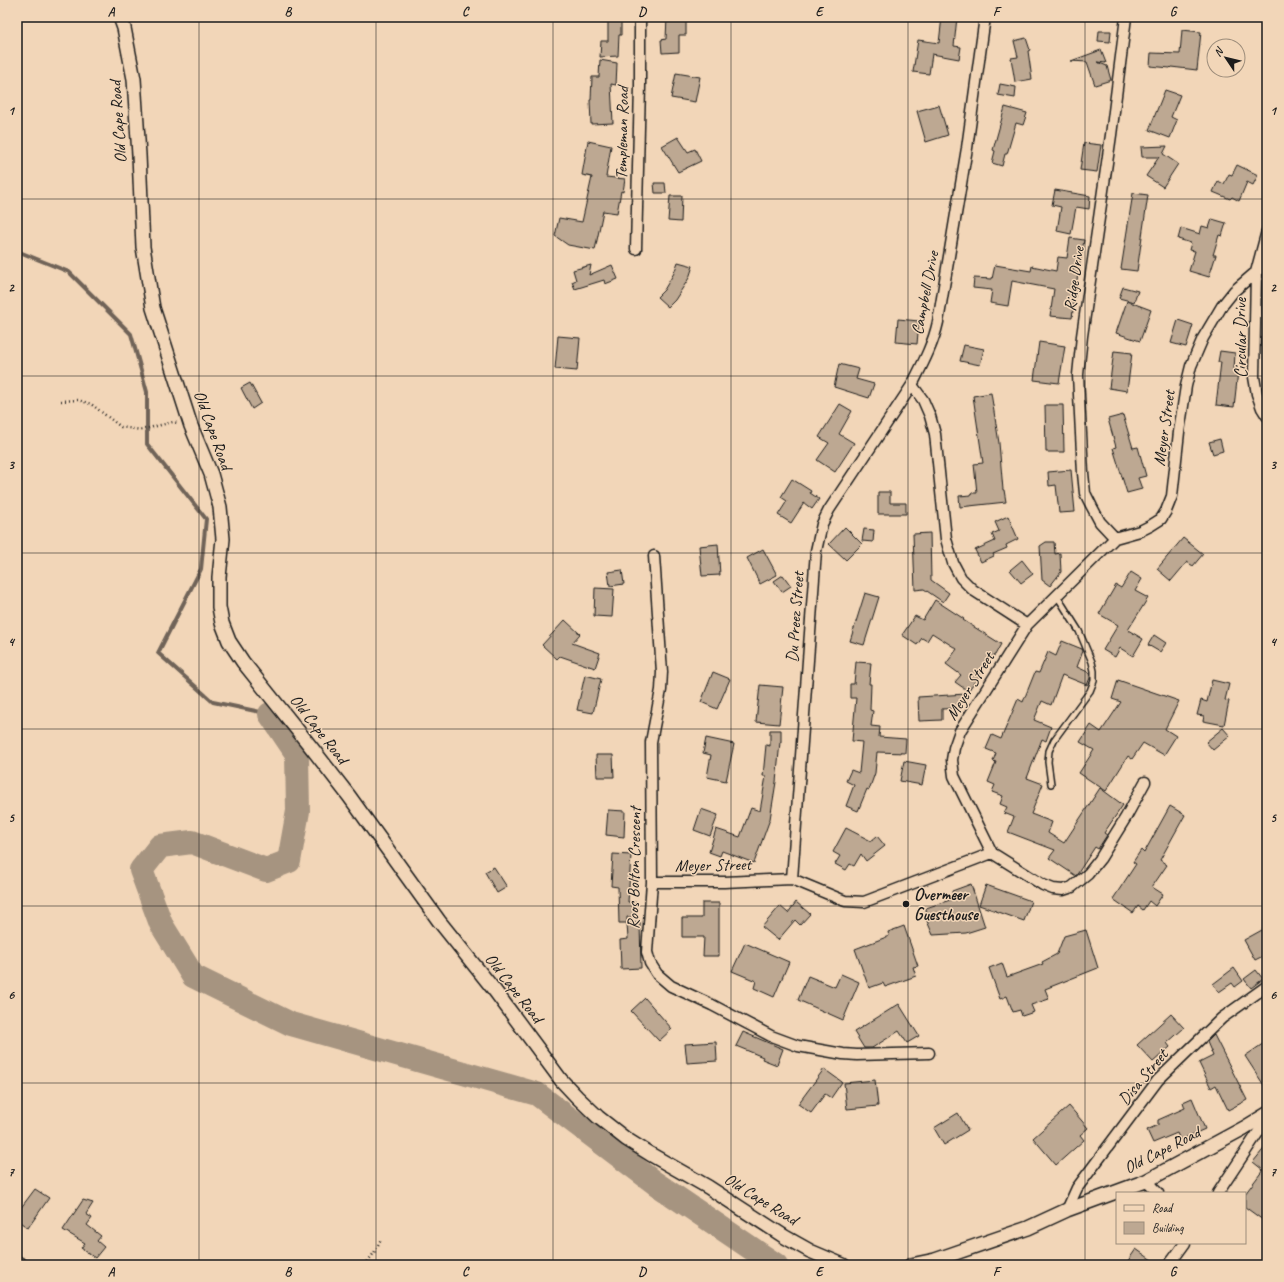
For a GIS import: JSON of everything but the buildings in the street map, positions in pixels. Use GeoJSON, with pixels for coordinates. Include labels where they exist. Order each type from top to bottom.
{"type":"FeatureCollection","features":[{"type":"Feature","properties":{"kind":"street","name":"Old Cape Road"},"geometry":{"type":"LineString","coordinates":[[120,17],[124,28],[134,79],[143,247],[153,308],[191,426],[211,474],[220,507],[223,539],[219,577],[219,607],[222,623],[229,641],[242,662],[349,796],[439,921],[495,991],[561,1080],[598,1117],[644,1150],[708,1187],[785,1237],[810,1251],[843,1265]]}},
{"type":"Feature","properties":{"kind":"street","name":"Templeman Road"},"geometry":{"type":"LineString","coordinates":[[636,249],[640,17]]}},
{"type":"Feature","properties":{"kind":"street","name":"Campbell Drive"},"geometry":{"type":"LineString","coordinates":[[912,385],[930,350],[938,322],[967,148],[984,17]]}},
{"type":"Feature","properties":{"kind":"street","name":"Ridge Drive"},"geometry":{"type":"LineString","coordinates":[[1115,538],[1100,522],[1085,493],[1078,375],[1086,304],[1111,135],[1126,17]]}},
{"type":"Feature","properties":{"kind":"street","name":"Circular Drive"},"geometry":{"type":"LineString","coordinates":[[1267,231],[1256,272],[1254,377],[1257,394],[1262,408],[1267,416]]}},
{"type":"Feature","properties":{"kind":"street"},"geometry":{"type":"LineString","coordinates":[[1256,272],[1267,264]]}},
{"type":"Feature","properties":{"kind":"street","name":"Meyer Street"},"geometry":{"type":"LineString","coordinates":[[652,882],[724,882],[792,879],[845,901],[864,902],[992,853],[954,776],[952,760],[960,731],[1027,625],[1115,538],[1140,531],[1150,526],[1161,519],[1166,512],[1172,496],[1179,432],[1190,366],[1203,338],[1222,306],[1234,291],[1256,272]]}},
{"type":"Feature","properties":{"kind":"street"},"geometry":{"type":"LineString","coordinates":[[912,385],[923,400],[930,416],[935,434],[946,539],[953,563],[961,578],[973,590],[1027,625]]}},
{"type":"Feature","properties":{"kind":"street","name":"Du Preez Street"},"geometry":{"type":"LineString","coordinates":[[792,879],[816,551],[822,524],[838,496],[912,385]]}},
{"type":"Feature","properties":{"kind":"street","name":"Roos Bolton Crescent"},"geometry":{"type":"LineString","coordinates":[[654,556],[662,672],[661,690],[651,742],[652,882],[647,952],[650,963],[657,974],[671,986],[712,1005],[771,1036],[798,1046],[857,1055],[929,1053]]}},
{"type":"Feature","properties":{"kind":"street"},"geometry":{"type":"LineString","coordinates":[[992,853],[1043,885],[1053,889],[1063,890],[1072,887],[1088,874],[1100,859],[1126,817],[1145,782]]}},
{"type":"Feature","properties":{"kind":"street","name":"Disa Street"},"geometry":{"type":"LineString","coordinates":[[1067,1210],[1077,1188],[1158,1080],[1222,1018],[1267,986]]}},
{"type":"Feature","properties":{"kind":"street","name":"Old Cape Road"},"geometry":{"type":"LineString","coordinates":[[911,1265],[934,1260],[1028,1228],[1067,1210],[1146,1181],[1267,1114]]}},
{"type":"Feature","properties":{"kind":"street"},"geometry":{"type":"LineString","coordinates":[[1219,1192],[1267,1119]]}},
{"type":"Feature","properties":{"kind":"street"},"geometry":{"type":"LineString","coordinates":[[1146,1181],[1157,1192]]}},
{"type":"Feature","properties":{"kind":"street"},"geometry":{"type":"LineString","coordinates":[[1169,1265],[1184,1244]]}},
{"type":"Feature","properties":{"kind":"lane"},"geometry":{"type":"LineString","coordinates":[[1051,784],[1048,762],[1049,750],[1054,740],[1090,691],[1094,680],[1092,662],[1079,630],[1057,596]]}},
{"type":"Feature","properties":{"kind":"path"},"geometry":{"type":"LineString","coordinates":[[62,401],[78,400],[91,404],[121,427],[141,430],[173,422],[191,426]]}},
{"type":"Feature","properties":{"kind":"path"},"geometry":{"type":"LineString","coordinates":[[365,1265],[374,1253],[381,1239]]}},
{"type":"Feature","properties":{"kind":"waterway"},"geometry":{"type":"LineString","coordinates":[[17,251],[69,272],[131,334],[147,392],[147,444],[206,519],[201,569],[158,653],[213,702],[270,714]]}},
{"type":"Feature","properties":{"kind":"waterway"},"geometry":{"type":"LineString","coordinates":[[270,714],[297,754],[298,811],[289,861],[266,870],[192,842],[160,846],[141,870],[161,924],[193,976],[291,1024],[537,1094],[655,1183],[776,1265]]}},
{"type":"Feature","properties":{"kind":"place","name":"Overmeer Guesthouse"},"geometry":{"type":"Point","coordinates":[906,904]}}]}
